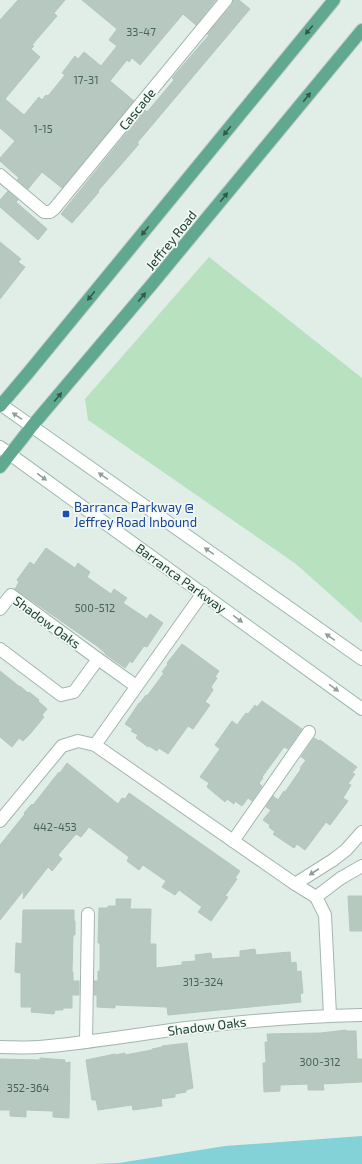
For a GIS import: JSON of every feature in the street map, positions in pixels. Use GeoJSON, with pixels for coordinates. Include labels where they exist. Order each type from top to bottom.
{"type":"FeatureCollection","features":[{"type":"Feature","properties":{"kind":"main road","name":"Jeffrey Road"},"geometry":{"type":"LineString","coordinates":[[0,405],[33,367],[334,0]]}},
{"type":"Feature","properties":{"kind":"main road","name":"Jeffrey Road"},"geometry":{"type":"LineString","coordinates":[[0,467],[32,426],[153,284],[362,30]]}},
{"type":"Feature","properties":{"kind":"street","name":"Cascade"},"geometry":{"type":"LineString","coordinates":[[0,175],[44,212],[50,212],[54,209],[226,0]]}},
{"type":"Feature","properties":{"kind":"street"},"geometry":{"type":"LineString","coordinates":[[0,405],[32,426],[362,660]]}},
{"type":"Feature","properties":{"kind":"street","name":"Barranca Parkway"},"geometry":{"type":"LineString","coordinates":[[0,447],[362,709]]}},
{"type":"Feature","properties":{"kind":"street"},"geometry":{"type":"LineString","coordinates":[[95,745],[203,593]]}},
{"type":"Feature","properties":{"kind":"street","name":"Shadow Oaks"},"geometry":{"type":"LineString","coordinates":[[0,609],[11,595],[136,686]]}},
{"type":"Feature","properties":{"kind":"street"},"geometry":{"type":"LineString","coordinates":[[0,649],[61,695],[74,692],[98,659]]}},
{"type":"Feature","properties":{"kind":"street"},"geometry":{"type":"LineString","coordinates":[[233,841],[309,732]]}},
{"type":"Feature","properties":{"kind":"street"},"geometry":{"type":"LineString","coordinates":[[0,821],[62,746],[78,741],[95,745],[316,897],[325,915],[330,1015]]}},
{"type":"Feature","properties":{"kind":"street"},"geometry":{"type":"LineString","coordinates":[[295,884],[346,850],[362,832]]}},
{"type":"Feature","properties":{"kind":"street"},"geometry":{"type":"LineString","coordinates":[[316,897],[341,878],[362,866]]}},
{"type":"Feature","properties":{"kind":"street"},"geometry":{"type":"LineString","coordinates":[[86,1042],[88,914]]}},
{"type":"Feature","properties":{"kind":"street","name":"Shadow Oaks"},"geometry":{"type":"LineString","coordinates":[[0,1047],[38,1047],[186,1028],[265,1020],[330,1015],[362,1015]]}},
{"type":"Feature","properties":{"kind":"green space"},"geometry":{"type":"Polygon","coordinates":[[[209,257],[362,378],[362,623],[296,564],[88,420],[85,399],[209,257]]]}},
{"type":"Feature","properties":{"kind":"water"},"geometry":{"type":"Polygon","coordinates":[[[362,1136],[362,1164],[93,1164],[119,1163],[225,1146],[362,1136]]]}},
{"type":"Feature","properties":{"kind":"building"},"geometry":{"type":"Polygon","coordinates":[[[18,0],[65,0],[54,13],[57,16],[32,45],[34,46],[31,49],[40,57],[5,99],[24,115],[39,97],[42,100],[46,95],[48,96],[65,75],[62,73],[75,56],[78,59],[84,52],[101,66],[117,46],[109,40],[117,29],[82,0],[216,0],[196,25],[183,14],[140,65],[132,58],[129,62],[127,60],[110,81],[134,101],[62,188],[42,172],[28,189],[17,180],[19,178],[0,161],[0,158],[15,141],[0,128],[0,20],[18,0]]]}},
{"type":"Feature","properties":{"kind":"building"},"geometry":{"type":"Polygon","coordinates":[[[233,0],[239,0],[250,9],[72,223],[61,214],[145,110],[147,112],[174,80],[172,78],[209,35],[207,34],[232,5],[233,0]]]}},
{"type":"Feature","properties":{"kind":"building"},"geometry":{"type":"Polygon","coordinates":[[[8,191],[18,200],[16,202],[47,229],[38,240],[0,207],[0,200],[8,191]]]}},
{"type":"Feature","properties":{"kind":"building"},"geometry":{"type":"Polygon","coordinates":[[[0,242],[21,259],[18,262],[25,267],[0,299],[0,242]]]}},
{"type":"Feature","properties":{"kind":"building"},"geometry":{"type":"Polygon","coordinates":[[[46,548],[75,568],[78,563],[90,572],[87,577],[111,594],[114,589],[127,598],[123,603],[147,619],[150,614],[163,623],[147,647],[144,646],[132,663],[130,661],[125,668],[105,654],[97,646],[15,589],[19,582],[17,580],[30,562],[34,565],[46,548]]]}},
{"type":"Feature","properties":{"kind":"building"},"geometry":{"type":"Polygon","coordinates":[[[182,644],[219,671],[215,677],[217,678],[211,687],[213,690],[205,702],[210,705],[193,729],[188,726],[168,754],[159,748],[157,751],[149,746],[148,747],[136,738],[138,735],[131,731],[133,729],[125,724],[139,703],[146,695],[147,696],[164,673],[162,672],[168,664],[167,663],[182,644]]]}},
{"type":"Feature","properties":{"kind":"building"},"geometry":{"type":"Polygon","coordinates":[[[0,671],[39,700],[38,701],[47,709],[42,715],[44,717],[30,734],[23,741],[19,738],[12,747],[0,737],[0,671]]]}},
{"type":"Feature","properties":{"kind":"building"},"geometry":{"type":"Polygon","coordinates":[[[262,701],[302,729],[288,749],[284,747],[262,777],[263,778],[259,783],[262,786],[252,801],[248,798],[242,806],[235,801],[234,804],[227,799],[225,802],[207,787],[209,783],[200,777],[220,749],[215,745],[232,721],[237,725],[246,713],[248,714],[255,705],[257,707],[262,701]]]}},
{"type":"Feature","properties":{"kind":"building"},"geometry":{"type":"Polygon","coordinates":[[[314,738],[319,741],[320,740],[357,767],[352,773],[355,774],[348,784],[351,785],[343,798],[348,801],[330,825],[326,822],[305,850],[297,844],[294,848],[273,834],[275,832],[269,827],[270,825],[263,820],[271,810],[266,807],[273,796],[278,800],[301,769],[300,768],[306,760],[301,757],[314,738]]]}},
{"type":"Feature","properties":{"kind":"building"},"geometry":{"type":"Polygon","coordinates":[[[67,763],[118,804],[122,798],[125,799],[129,793],[240,871],[235,878],[237,879],[225,896],[228,897],[211,921],[198,912],[202,907],[179,890],[175,895],[162,887],[166,881],[143,865],[139,870],[127,861],[129,857],[89,827],[81,837],[76,834],[58,855],[62,859],[52,871],[48,867],[23,899],[24,890],[0,920],[0,845],[25,814],[24,813],[32,804],[33,805],[67,763]]]}},
{"type":"Feature","properties":{"kind":"building"},"geometry":{"type":"Polygon","coordinates":[[[348,896],[362,896],[362,931],[350,931],[348,896]]]}},
{"type":"Feature","properties":{"kind":"building"},"geometry":{"type":"Polygon","coordinates":[[[116,899],[131,899],[130,909],[151,909],[150,944],[156,944],[156,968],[182,965],[182,962],[196,961],[195,955],[211,953],[212,959],[240,957],[240,951],[255,949],[256,955],[290,952],[291,963],[296,962],[297,972],[301,971],[303,993],[300,994],[301,1002],[168,1015],[167,1007],[115,1005],[115,1008],[97,1007],[97,995],[94,995],[94,981],[98,981],[98,971],[100,971],[100,943],[98,943],[99,908],[116,906],[116,899]]]}},
{"type":"Feature","properties":{"kind":"building"},"geometry":{"type":"Polygon","coordinates":[[[23,910],[74,910],[75,935],[73,935],[72,972],[73,981],[79,981],[79,995],[72,995],[72,1008],[55,1010],[54,1014],[31,1012],[32,1007],[21,1007],[21,973],[15,972],[16,943],[22,944],[23,910]]]}},
{"type":"Feature","properties":{"kind":"building"},"geometry":{"type":"Polygon","coordinates":[[[346,1030],[356,1031],[357,1059],[362,1059],[362,1082],[323,1084],[324,1090],[308,1090],[308,1084],[280,1085],[280,1091],[264,1092],[263,1063],[266,1063],[265,1042],[268,1042],[267,1034],[321,1033],[346,1030]]]}},
{"type":"Feature","properties":{"kind":"building"},"geometry":{"type":"Polygon","coordinates":[[[187,1043],[193,1088],[186,1090],[186,1092],[175,1094],[175,1097],[161,1099],[162,1106],[133,1110],[132,1105],[98,1110],[96,1100],[92,1100],[86,1060],[115,1054],[125,1053],[125,1055],[152,1050],[162,1046],[187,1043]]]}},
{"type":"Feature","properties":{"kind":"building"},"geometry":{"type":"Polygon","coordinates":[[[40,1058],[65,1060],[65,1063],[70,1062],[69,1118],[53,1117],[53,1111],[26,1110],[26,1117],[10,1116],[10,1110],[0,1110],[0,1059],[40,1060],[40,1058]]]}},
{"type":"Feature","properties":{"kind":"place","name":"Barranca Parkway @ Jeffrey Road Inbound"},"geometry":{"type":"Point","coordinates":[66,514]}}]}
